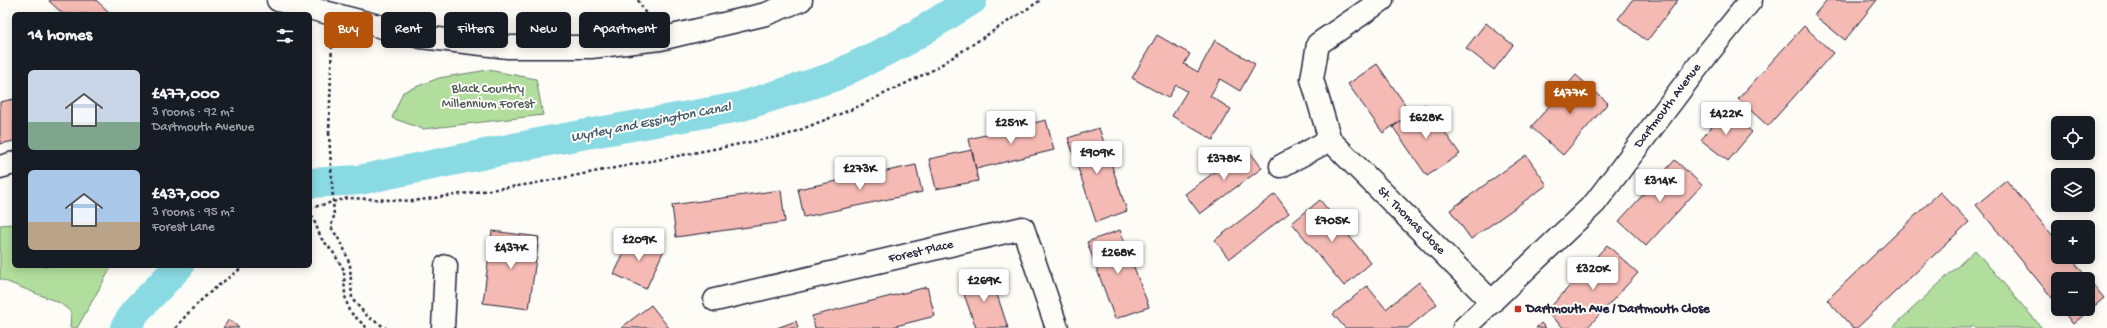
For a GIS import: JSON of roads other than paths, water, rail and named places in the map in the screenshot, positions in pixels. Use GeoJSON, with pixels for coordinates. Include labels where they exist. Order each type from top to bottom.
{"type":"FeatureCollection","features":[{"type":"Feature","properties":{"kind":"street"},"geometry":{"type":"LineString","coordinates":[[278,0],[421,37],[508,47],[591,47],[660,38],[766,14],[801,0]]}},
{"type":"Feature","properties":{"kind":"street","name":"St. Thomas Close"},"geometry":{"type":"LineString","coordinates":[[1382,0],[1318,44],[1312,79],[1330,140],[1492,302]]}},
{"type":"Feature","properties":{"kind":"street","name":"Dartmouth Avenue"},"geometry":{"type":"LineString","coordinates":[[1464,328],[1595,203],[1709,52],[1751,0]]}},
{"type":"Feature","properties":{"kind":"street"},"geometry":{"type":"LineString","coordinates":[[1281,166],[1330,140]]}},
{"type":"Feature","properties":{"kind":"street"},"geometry":{"type":"LineString","coordinates":[[0,166],[12,163]]}},
{"type":"Feature","properties":{"kind":"street","name":"Forest Place"},"geometry":{"type":"LineString","coordinates":[[715,300],[1023,228],[1057,328]]}},
{"type":"Feature","properties":{"kind":"street"},"geometry":{"type":"LineString","coordinates":[[443,328],[446,266]]}},
{"type":"Feature","properties":{"kind":"waterway","name":"Wyrley and Essington Canal"},"geometry":{"type":"LineString","coordinates":[[312,183],[359,180],[548,141],[739,107],[833,77],[904,42],[972,0]]}},
{"type":"Feature","properties":{"kind":"waterway","name":"Wyrley and Essington Canal"},"geometry":{"type":"LineString","coordinates":[[125,328],[136,311],[177,268]]}},
{"type":"Feature","properties":{"kind":"place","name":"Dartmouth Ave / Dartmouth Close"},"geometry":{"type":"Point","coordinates":[1518,309]}},
{"type":"Feature","properties":{"kind":"park label","name":"Black Country Millennium Forest"},"geometry":{"type":"Point","coordinates":[488,96]}}]}
